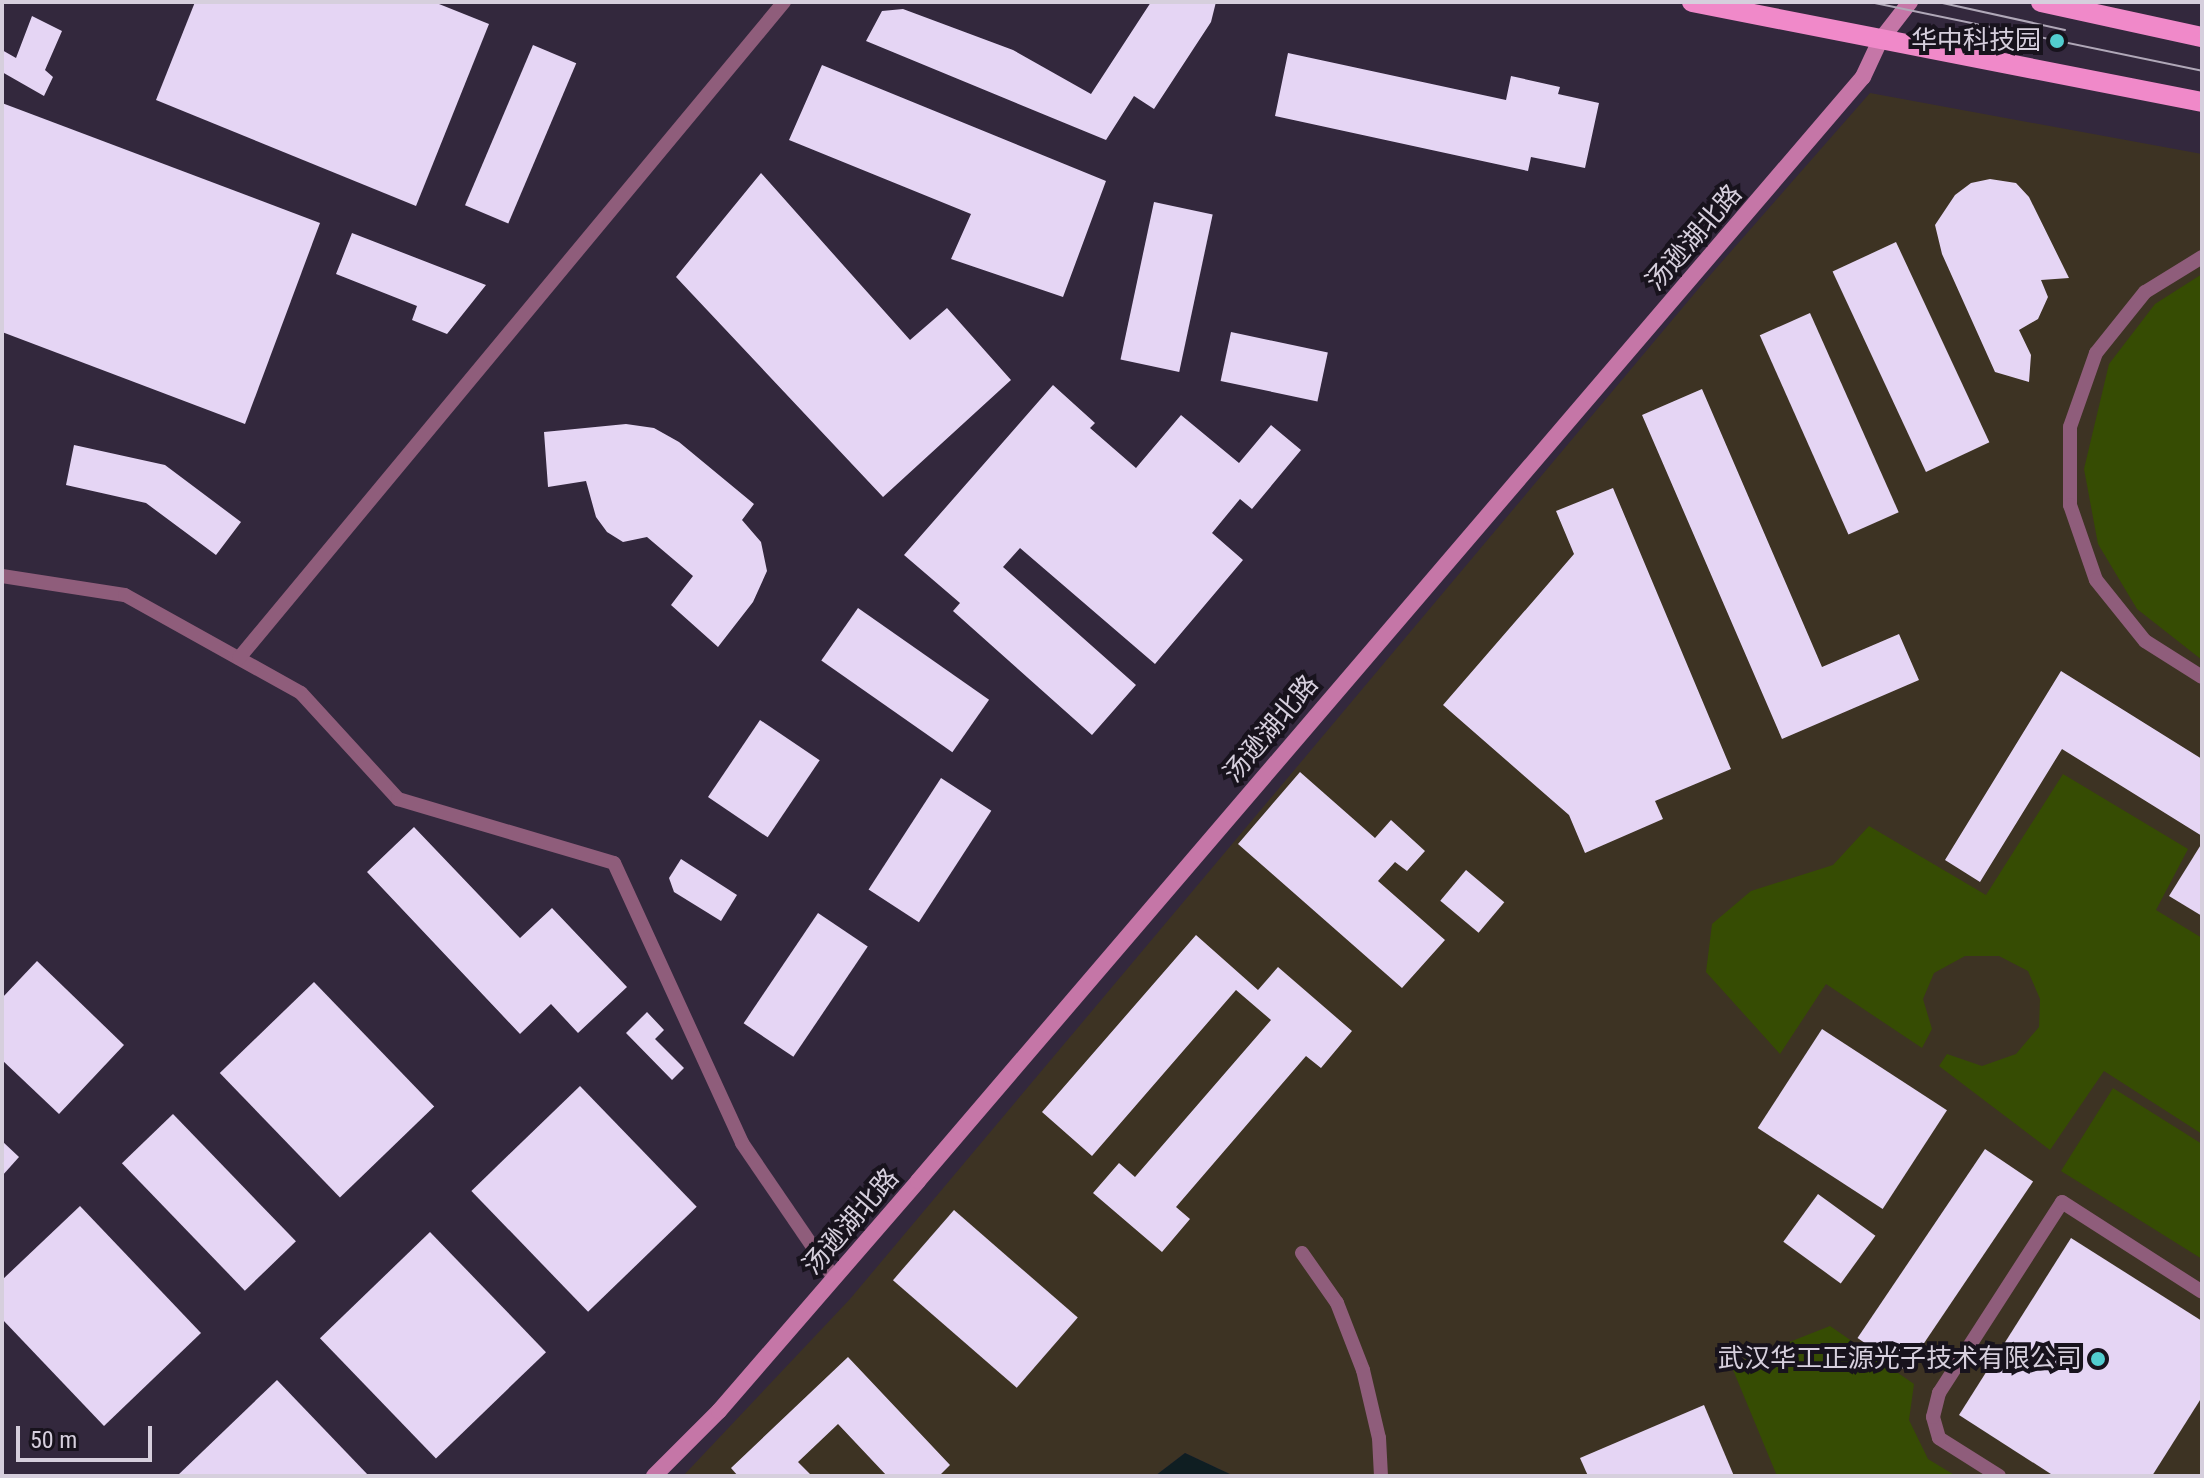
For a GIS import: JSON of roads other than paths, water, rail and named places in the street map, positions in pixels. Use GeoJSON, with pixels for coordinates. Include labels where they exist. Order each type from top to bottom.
{"type":"FeatureCollection","features":[{"type":"Feature","properties":{"kind":"main road"},"geometry":{"type":"LineString","coordinates":[[1692,2],[1879,42],[2202,102]]}},
{"type":"Feature","properties":{"kind":"main road","name":"汤逊湖北路"},"geometry":{"type":"LineString","coordinates":[[654,1476],[719,1411],[834,1278],[1863,77],[1879,42],[1910,2]]}},
{"type":"Feature","properties":{"kind":"main road"},"geometry":{"type":"LineString","coordinates":[[2041,2],[2202,37]]}},
{"type":"Feature","properties":{"kind":"street"},"geometry":{"type":"LineString","coordinates":[[239,658],[784,2]]}},
{"type":"Feature","properties":{"kind":"street"},"geometry":{"type":"LineString","coordinates":[[2202,257],[2145,292],[2096,353],[2070,427],[2070,505],[2096,580],[2145,641],[2202,677]]}},
{"type":"Feature","properties":{"kind":"street"},"geometry":{"type":"LineString","coordinates":[[2,576],[125,595],[301,693],[398,799],[614,863],[742,1143],[834,1278]]}},
{"type":"Feature","properties":{"kind":"street"},"geometry":{"type":"LineString","coordinates":[[1999,1476],[1939,1438],[1933,1417],[1939,1393],[2062,1202],[2202,1292]]}},
{"type":"Feature","properties":{"kind":"street"},"geometry":{"type":"LineString","coordinates":[[1302,1253],[1337,1303],[1363,1370],[1379,1438],[1381,1476]]}},
{"type":"Feature","properties":{"kind":"tram line"},"geometry":{"type":"LineString","coordinates":[[1870,2],[2202,71]]}},
{"type":"Feature","properties":{"kind":"tram line"},"geometry":{"type":"LineString","coordinates":[[1938,2],[2065,30]]}},
{"type":"Feature","properties":{"kind":"place","name":"华中科技园"},"geometry":{"type":"Point","coordinates":[2057,41]}},
{"type":"Feature","properties":{"kind":"place","name":"武汉华工正源光子技术有限公司"},"geometry":{"type":"Point","coordinates":[2098,1359]}}]}
